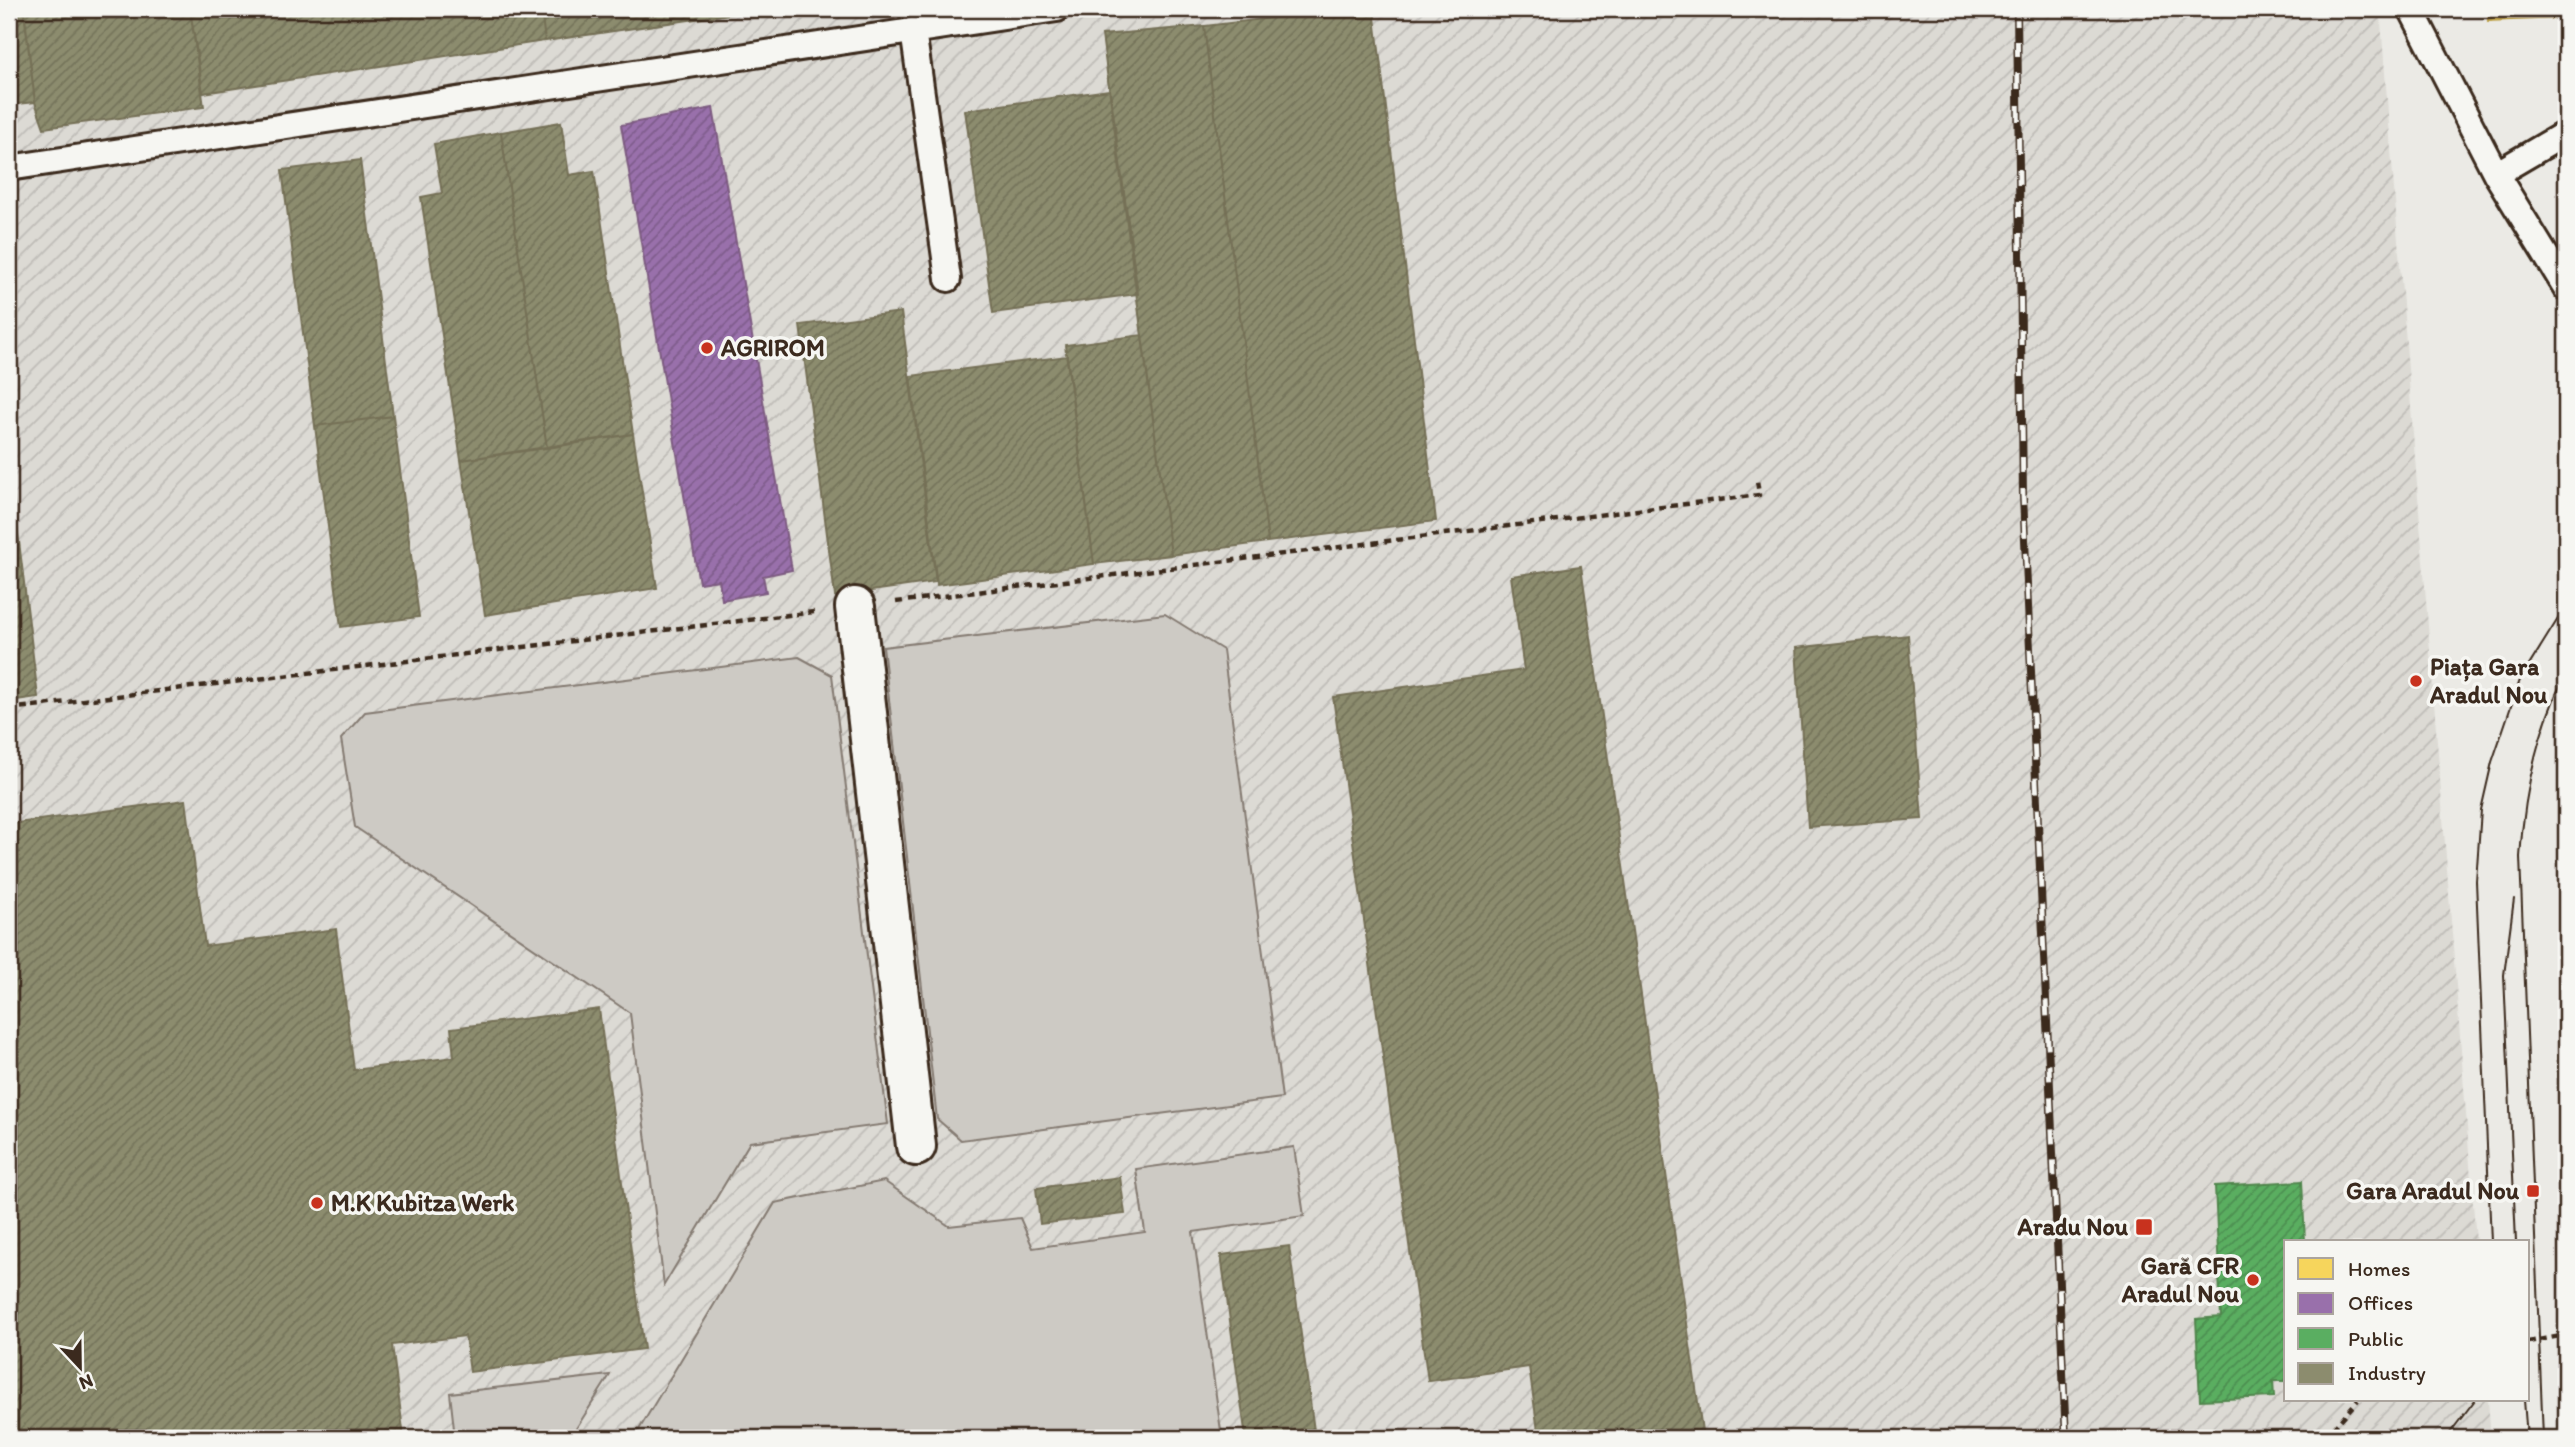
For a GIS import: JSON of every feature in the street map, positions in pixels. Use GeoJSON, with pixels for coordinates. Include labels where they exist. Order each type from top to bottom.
{"type":"FeatureCollection","features":[{"type":"Feature","properties":{"kind":"street"},"geometry":{"type":"LineString","coordinates":[[855,607],[916,1146]]}},
{"type":"Feature","properties":{"kind":"lane"},"geometry":{"type":"LineString","coordinates":[[9,168],[1057,9]]}},
{"type":"Feature","properties":{"kind":"lane"},"geometry":{"type":"LineString","coordinates":[[2411,9],[2496,174],[2558,253],[2566,288]]}},
{"type":"Feature","properties":{"kind":"lane"},"geometry":{"type":"LineString","coordinates":[[913,30],[948,279]]}},
{"type":"Feature","properties":{"kind":"lane"},"geometry":{"type":"LineString","coordinates":[[2496,174],[2566,133]]}},
{"type":"Feature","properties":{"kind":"path"},"geometry":{"type":"LineString","coordinates":[[2530,1342],[2566,1335]]}},
{"type":"Feature","properties":{"kind":"path"},"geometry":{"type":"LineString","coordinates":[[2325,1438],[2355,1402]]}},
{"type":"Feature","properties":{"kind":"shaded area"},"geometry":{"type":"Polygon","coordinates":[[[9,9],[2380,9],[2476,1240],[2284,1240],[2284,1402],[2488,1402],[2491,1438],[9,1438],[9,9]]]}},
{"type":"Feature","properties":{"kind":"shaded area"},"geometry":{"type":"Polygon","coordinates":[[[1165,614],[1223,650],[1282,1098],[961,1140],[937,1119],[883,647],[1165,614]]]}},
{"type":"Feature","properties":{"kind":"shaded area"},"geometry":{"type":"Polygon","coordinates":[[[799,657],[832,675],[888,1124],[750,1142],[664,1285],[630,1013],[355,827],[341,739],[365,712],[799,657]]]}},
{"type":"Feature","properties":{"kind":"shaded area"},"geometry":{"type":"Polygon","coordinates":[[[1294,1147],[1304,1216],[1193,1232],[1222,1438],[634,1438],[775,1203],[884,1181],[949,1226],[1020,1218],[1033,1248],[1145,1232],[1136,1169],[1294,1147]]]}},
{"type":"Feature","properties":{"kind":"shaded area"},"geometry":{"type":"Polygon","coordinates":[[[610,1375],[570,1438],[455,1438],[450,1393],[610,1375]]]}},
{"type":"Feature","properties":{"kind":"building: Homes"},"geometry":{"type":"Polygon","coordinates":[[[2488,9],[2566,9],[2566,18],[2488,21],[2488,9]]]}},
{"type":"Feature","properties":{"kind":"building: Offices","name":"AGRIROM"},"geometry":{"type":"Polygon","coordinates":[[[713,108],[792,570],[763,576],[766,592],[722,600],[719,580],[699,583],[621,125],[713,108]]]}},
{"type":"Feature","properties":{"kind":"building: Public","name":"Gară CFR Aradul Nou"},"geometry":{"type":"Polygon","coordinates":[[[2302,1181],[2305,1240],[2284,1240],[2284,1381],[2273,1381],[2274,1397],[2200,1400],[2196,1319],[2221,1317],[2215,1186],[2302,1181]]]}},
{"type":"Feature","properties":{"kind":"building: Industry"},"geometry":{"type":"Polygon","coordinates":[[[9,9],[24,9],[35,102],[9,105],[9,9]]]}},
{"type":"Feature","properties":{"kind":"building: Industry"},"geometry":{"type":"Polygon","coordinates":[[[47,9],[190,9],[204,107],[44,128],[35,102],[24,12],[47,9]]]}},
{"type":"Feature","properties":{"kind":"building: Industry"},"geometry":{"type":"Polygon","coordinates":[[[190,9],[541,9],[545,41],[203,93],[190,9]]]}},
{"type":"Feature","properties":{"kind":"building: Industry"},"geometry":{"type":"Polygon","coordinates":[[[541,9],[764,9],[545,41],[541,9]]]}},
{"type":"Feature","properties":{"kind":"building: Industry"},"geometry":{"type":"Polygon","coordinates":[[[1346,9],[1374,9],[1436,521],[1268,542],[1204,26],[1346,9]]]}},
{"type":"Feature","properties":{"kind":"building: Industry"},"geometry":{"type":"Polygon","coordinates":[[[1204,26],[1268,542],[1171,555],[1102,35],[1204,26]]]}},
{"type":"Feature","properties":{"kind":"building: Industry"},"geometry":{"type":"Polygon","coordinates":[[[1110,90],[1138,294],[993,313],[965,110],[1110,90]]]}},
{"type":"Feature","properties":{"kind":"building: Industry"},"geometry":{"type":"Polygon","coordinates":[[[561,122],[569,175],[594,171],[633,434],[547,448],[501,132],[561,122]]]}},
{"type":"Feature","properties":{"kind":"building: Industry"},"geometry":{"type":"Polygon","coordinates":[[[501,132],[547,448],[461,460],[421,197],[442,193],[434,144],[501,132]]]}},
{"type":"Feature","properties":{"kind":"building: Industry"},"geometry":{"type":"Polygon","coordinates":[[[360,160],[393,416],[315,426],[282,170],[360,160]]]}},
{"type":"Feature","properties":{"kind":"building: Industry"},"geometry":{"type":"Polygon","coordinates":[[[901,312],[936,582],[835,596],[800,325],[901,312]]]}},
{"type":"Feature","properties":{"kind":"building: Industry"},"geometry":{"type":"Polygon","coordinates":[[[1142,335],[1171,555],[1094,564],[1065,345],[1142,335]]]}},
{"type":"Feature","properties":{"kind":"building: Industry"},"geometry":{"type":"Polygon","coordinates":[[[1067,356],[1094,564],[937,585],[910,376],[1067,356]]]}},
{"type":"Feature","properties":{"kind":"building: Industry"},"geometry":{"type":"Polygon","coordinates":[[[393,416],[419,617],[341,627],[315,426],[393,416]]]}},
{"type":"Feature","properties":{"kind":"building: Industry"},"geometry":{"type":"Polygon","coordinates":[[[633,434],[657,588],[485,615],[461,460],[633,434]]]}},
{"type":"Feature","properties":{"kind":"building: Industry"},"geometry":{"type":"Polygon","coordinates":[[[9,460],[38,697],[9,701],[9,460]]]}},
{"type":"Feature","properties":{"kind":"building: Industry"},"geometry":{"type":"Polygon","coordinates":[[[1581,566],[1703,1438],[1539,1438],[1529,1367],[1428,1381],[1333,697],[1524,670],[1511,576],[1581,566]]]}},
{"type":"Feature","properties":{"kind":"building: Industry"},"geometry":{"type":"Polygon","coordinates":[[[1908,635],[1922,819],[1808,827],[1796,648],[1908,635]]]}},
{"type":"Feature","properties":{"kind":"building: Industry","name":"M.K Kubitza Werk"},"geometry":{"type":"Polygon","coordinates":[[[186,800],[205,946],[336,929],[354,1070],[454,1057],[451,1028],[599,1009],[644,1349],[470,1372],[465,1336],[392,1345],[404,1438],[9,1438],[9,824],[186,800]]]}},
{"type":"Feature","properties":{"kind":"building: Industry"},"geometry":{"type":"Polygon","coordinates":[[[1120,1177],[1125,1214],[1040,1224],[1036,1188],[1120,1177]]]}},
{"type":"Feature","properties":{"kind":"building: Industry"},"geometry":{"type":"Polygon","coordinates":[[[1289,1246],[1315,1438],[1246,1438],[1221,1255],[1289,1246]]]}},
{"type":"Feature","properties":{"kind":"tram line"},"geometry":{"type":"LineString","coordinates":[[2491,1240],[2476,881],[2481,810],[2492,762],[2520,680],[2566,606]]}},
{"type":"Feature","properties":{"kind":"tram line"},"geometry":{"type":"LineString","coordinates":[[2543,1438],[2520,857],[2534,763],[2547,717],[2566,673]]}},
{"type":"Feature","properties":{"kind":"tram line"},"geometry":{"type":"LineString","coordinates":[[2514,899],[2504,975],[2516,1240]]}},
{"type":"Feature","properties":{"kind":"tram line"},"geometry":{"type":"LineString","coordinates":[[2446,1438],[2473,1402]]}},
{"type":"Feature","properties":{"kind":"tram line"},"geometry":{"type":"LineString","coordinates":[[2524,1402],[2527,1438]]}},
{"type":"Feature","properties":{"kind":"railway"},"geometry":{"type":"LineString","coordinates":[[2017,9],[2023,496],[2066,1438]]}},
{"type":"Feature","properties":{"kind":"place","name":"AGRIROM"},"geometry":{"type":"Point","coordinates":[707,348]}},
{"type":"Feature","properties":{"kind":"place","name":"Piața Gara Aradul Nou"},"geometry":{"type":"Point","coordinates":[2416,681]}},
{"type":"Feature","properties":{"kind":"place","name":"Gara Aradul Nou"},"geometry":{"type":"Point","coordinates":[2533,1191]}},
{"type":"Feature","properties":{"kind":"place","name":"M.K Kubitza Werk"},"geometry":{"type":"Point","coordinates":[317,1203]}},
{"type":"Feature","properties":{"kind":"place","name":"Aradu Nou"},"geometry":{"type":"Point","coordinates":[2144,1227]}},
{"type":"Feature","properties":{"kind":"place","name":"Gară CFR Aradul Nou"},"geometry":{"type":"Point","coordinates":[2253,1280]}}]}
